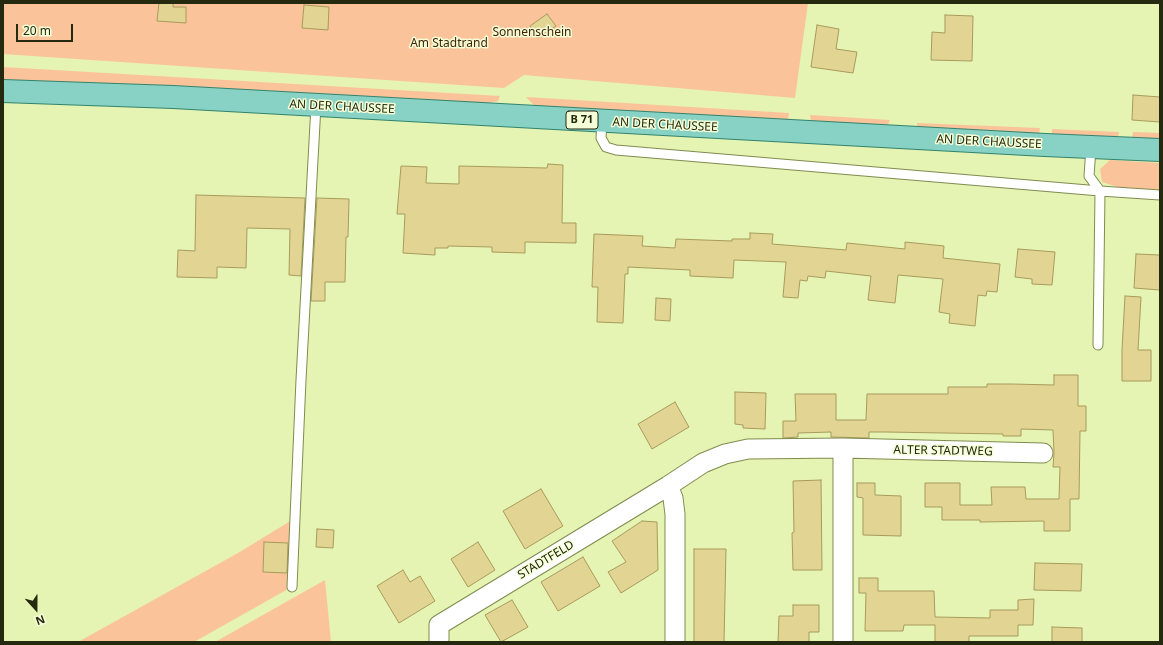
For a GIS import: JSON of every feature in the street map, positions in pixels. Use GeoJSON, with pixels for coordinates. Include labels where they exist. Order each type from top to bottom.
{"type":"FeatureCollection","features":[{"type":"Feature","properties":{"kind":"main road","name":"AN DER CHAUSSEE"},"geometry":{"type":"LineString","coordinates":[[3,91],[110,94],[1091,148],[1160,150]]}},
{"type":"Feature","properties":{"kind":"street","name":"ALTER STADTWEG"},"geometry":{"type":"LineString","coordinates":[[782,449],[843,448],[1043,453]]}},
{"type":"Feature","properties":{"kind":"street"},"geometry":{"type":"LineString","coordinates":[[843,448],[843,642]]}},
{"type":"Feature","properties":{"kind":"street","name":"STADTFELD"},"geometry":{"type":"LineString","coordinates":[[439,642],[439,625],[668,486],[702,463],[725,454],[748,449],[782,449]]}},
{"type":"Feature","properties":{"kind":"street"},"geometry":{"type":"LineString","coordinates":[[668,486],[673,498],[675,514],[675,642]]}},
{"type":"Feature","properties":{"kind":"lane"},"geometry":{"type":"LineString","coordinates":[[292,587],[301,380],[316,105]]}},
{"type":"Feature","properties":{"kind":"lane"},"geometry":{"type":"LineString","coordinates":[[602,121],[601,138],[606,146],[616,150],[1160,195]]}},
{"type":"Feature","properties":{"kind":"lane"},"geometry":{"type":"LineString","coordinates":[[1091,148],[1090,176],[1100,191],[1098,345]]}},
{"type":"Feature","properties":{"kind":"green space"},"geometry":{"type":"Polygon","coordinates":[[[3,3],[808,3],[795,98],[524,75],[504,88],[3,54],[3,3]]]}},
{"type":"Feature","properties":{"kind":"green space"},"geometry":{"type":"Polygon","coordinates":[[[3,67],[500,96],[498,101],[488,103],[3,80],[3,67]]]}},
{"type":"Feature","properties":{"kind":"green space"},"geometry":{"type":"Polygon","coordinates":[[[526,97],[789,113],[788,121],[536,107],[526,97]]]}},
{"type":"Feature","properties":{"kind":"green space"},"geometry":{"type":"Polygon","coordinates":[[[810,115],[890,120],[887,126],[811,122],[810,115]]]}},
{"type":"Feature","properties":{"kind":"green space"},"geometry":{"type":"Polygon","coordinates":[[[917,123],[1040,128],[1039,134],[917,127],[917,123]]]}},
{"type":"Feature","properties":{"kind":"green space"},"geometry":{"type":"Polygon","coordinates":[[[1052,129],[1119,132],[1118,137],[1052,135],[1052,129]]]}},
{"type":"Feature","properties":{"kind":"green space"},"geometry":{"type":"Polygon","coordinates":[[[1133,132],[1160,133],[1160,140],[1132,139],[1133,132]]]}},
{"type":"Feature","properties":{"kind":"green space"},"geometry":{"type":"Polygon","coordinates":[[[1110,160],[1160,163],[1160,190],[1121,188],[1102,182],[1100,169],[1110,160]]]}},
{"type":"Feature","properties":{"kind":"green space"},"geometry":{"type":"Polygon","coordinates":[[[292,520],[288,589],[194,642],[78,642],[238,553],[292,520]]]}},
{"type":"Feature","properties":{"kind":"green space"},"geometry":{"type":"Polygon","coordinates":[[[325,580],[331,642],[215,642],[325,580]]]}},
{"type":"Feature","properties":{"kind":"building"},"geometry":{"type":"Polygon","coordinates":[[[159,3],[173,3],[173,7],[186,7],[186,23],[157,21],[159,3]]]}},
{"type":"Feature","properties":{"kind":"building"},"geometry":{"type":"Polygon","coordinates":[[[304,5],[329,7],[328,30],[302,28],[304,5]]]}},
{"type":"Feature","properties":{"kind":"building"},"geometry":{"type":"Polygon","coordinates":[[[547,14],[556,26],[538,38],[530,26],[547,14]]]}},
{"type":"Feature","properties":{"kind":"building"},"geometry":{"type":"Polygon","coordinates":[[[945,15],[973,16],[972,61],[931,60],[932,32],[945,33],[945,15]]]}},
{"type":"Feature","properties":{"kind":"building"},"geometry":{"type":"Polygon","coordinates":[[[817,25],[839,29],[836,49],[857,52],[853,73],[811,67],[817,25]]]}},
{"type":"Feature","properties":{"kind":"building"},"geometry":{"type":"Polygon","coordinates":[[[1133,95],[1160,97],[1160,122],[1132,120],[1133,95]]]}},
{"type":"Feature","properties":{"kind":"building"},"geometry":{"type":"Polygon","coordinates":[[[548,164],[563,165],[562,223],[576,223],[576,243],[525,242],[525,253],[492,252],[492,247],[448,246],[448,248],[435,248],[435,255],[403,253],[405,214],[397,214],[401,166],[427,167],[426,183],[459,184],[459,166],[547,168],[548,164]]]}},
{"type":"Feature","properties":{"kind":"building"},"geometry":{"type":"Polygon","coordinates":[[[196,195],[305,198],[301,276],[289,275],[290,229],[247,228],[246,268],[217,267],[217,278],[177,277],[178,250],[195,251],[196,195]]]}},
{"type":"Feature","properties":{"kind":"building"},"geometry":{"type":"Polygon","coordinates":[[[317,198],[349,199],[345,282],[325,282],[325,301],[311,301],[317,198]]]}},
{"type":"Feature","properties":{"kind":"building"},"geometry":{"type":"Polygon","coordinates":[[[750,233],[773,234],[772,244],[846,250],[847,243],[905,249],[905,242],[944,246],[943,258],[1000,264],[997,292],[987,291],[986,296],[978,295],[975,326],[949,323],[950,314],[939,312],[943,279],[898,275],[895,303],[868,300],[871,276],[826,271],[825,278],[808,276],[807,281],[800,280],[798,298],[783,297],[786,262],[734,260],[733,278],[690,276],[690,270],[628,267],[628,274],[625,274],[623,323],[597,322],[598,287],[592,287],[594,234],[643,236],[642,246],[675,248],[676,239],[732,241],[732,239],[750,239],[750,233]]]}},
{"type":"Feature","properties":{"kind":"building"},"geometry":{"type":"Polygon","coordinates":[[[1018,249],[1055,252],[1052,285],[1032,284],[1032,279],[1015,277],[1018,249]]]}},
{"type":"Feature","properties":{"kind":"building"},"geometry":{"type":"Polygon","coordinates":[[[1136,254],[1160,255],[1160,290],[1134,288],[1136,254]]]}},
{"type":"Feature","properties":{"kind":"building"},"geometry":{"type":"Polygon","coordinates":[[[1125,296],[1141,297],[1138,350],[1151,350],[1151,381],[1122,381],[1125,296]]]}},
{"type":"Feature","properties":{"kind":"building"},"geometry":{"type":"Polygon","coordinates":[[[656,298],[671,299],[670,321],[655,320],[656,298]]]}},
{"type":"Feature","properties":{"kind":"building"},"geometry":{"type":"Polygon","coordinates":[[[1054,375],[1078,375],[1078,406],[1086,406],[1086,431],[1080,431],[1079,499],[1070,499],[1070,531],[1044,531],[1044,521],[980,522],[980,520],[942,520],[942,507],[925,507],[925,483],[960,483],[960,505],[992,505],[991,487],[1025,487],[1026,499],[1059,499],[1060,467],[1053,467],[1053,430],[1021,429],[1021,436],[1003,436],[1003,434],[869,432],[869,438],[831,437],[831,432],[798,433],[798,437],[783,438],[783,421],[796,421],[795,394],[836,394],[836,420],[866,420],[867,394],[948,394],[948,387],[987,387],[987,384],[1054,385],[1054,375]]]}},
{"type":"Feature","properties":{"kind":"building"},"geometry":{"type":"Polygon","coordinates":[[[735,392],[766,393],[765,429],[743,428],[743,425],[735,424],[735,392]]]}},
{"type":"Feature","properties":{"kind":"building"},"geometry":{"type":"Polygon","coordinates":[[[675,402],[689,427],[652,449],[638,424],[675,402]]]}},
{"type":"Feature","properties":{"kind":"building"},"geometry":{"type":"Polygon","coordinates":[[[821,480],[822,570],[793,570],[793,481],[821,480]]]}},
{"type":"Feature","properties":{"kind":"building"},"geometry":{"type":"Polygon","coordinates":[[[857,483],[875,483],[875,495],[901,496],[901,536],[863,535],[863,498],[857,497],[857,483]]]}},
{"type":"Feature","properties":{"kind":"building"},"geometry":{"type":"Polygon","coordinates":[[[541,489],[563,526],[525,549],[503,511],[541,489]]]}},
{"type":"Feature","properties":{"kind":"building"},"geometry":{"type":"Polygon","coordinates":[[[642,521],[657,522],[658,570],[621,593],[608,572],[626,562],[612,541],[642,521]]]}},
{"type":"Feature","properties":{"kind":"building"},"geometry":{"type":"Polygon","coordinates":[[[317,529],[334,530],[333,548],[316,547],[317,529]]]}},
{"type":"Feature","properties":{"kind":"building"},"geometry":{"type":"Polygon","coordinates":[[[264,542],[288,543],[287,573],[263,572],[264,542]]]}},
{"type":"Feature","properties":{"kind":"building"},"geometry":{"type":"Polygon","coordinates":[[[478,542],[495,570],[468,587],[451,559],[478,542]]]}},
{"type":"Feature","properties":{"kind":"building"},"geometry":{"type":"Polygon","coordinates":[[[694,549],[726,549],[724,642],[694,642],[694,549]]]}},
{"type":"Feature","properties":{"kind":"building"},"geometry":{"type":"Polygon","coordinates":[[[583,557],[600,586],[558,611],[541,582],[583,557]]]}},
{"type":"Feature","properties":{"kind":"building"},"geometry":{"type":"Polygon","coordinates":[[[1035,563],[1082,564],[1081,591],[1034,590],[1035,563]]]}},
{"type":"Feature","properties":{"kind":"building"},"geometry":{"type":"Polygon","coordinates":[[[403,570],[410,582],[420,576],[435,601],[399,623],[377,586],[403,570]]]}},
{"type":"Feature","properties":{"kind":"building"},"geometry":{"type":"Polygon","coordinates":[[[859,578],[878,578],[878,591],[934,591],[935,617],[990,618],[990,610],[1018,610],[1018,600],[1034,599],[1033,625],[1018,625],[1018,636],[969,636],[969,642],[935,642],[935,625],[904,625],[903,631],[865,631],[866,593],[859,593],[859,578]]]}},
{"type":"Feature","properties":{"kind":"building"},"geometry":{"type":"Polygon","coordinates":[[[512,600],[528,627],[501,642],[485,615],[512,600]]]}},
{"type":"Feature","properties":{"kind":"building"},"geometry":{"type":"Polygon","coordinates":[[[793,605],[819,605],[819,632],[809,632],[809,642],[778,642],[779,616],[793,616],[793,605]]]}},
{"type":"Feature","properties":{"kind":"building"},"geometry":{"type":"Polygon","coordinates":[[[1052,627],[1082,628],[1082,642],[1052,642],[1052,627]]]}},
{"type":"Feature","properties":{"kind":"park label","name":"Sonnenschein"},"geometry":{"type":"Point","coordinates":[532,33]}},
{"type":"Feature","properties":{"kind":"park label","name":"Am Stadtrand"},"geometry":{"type":"Point","coordinates":[449,44]}}]}
